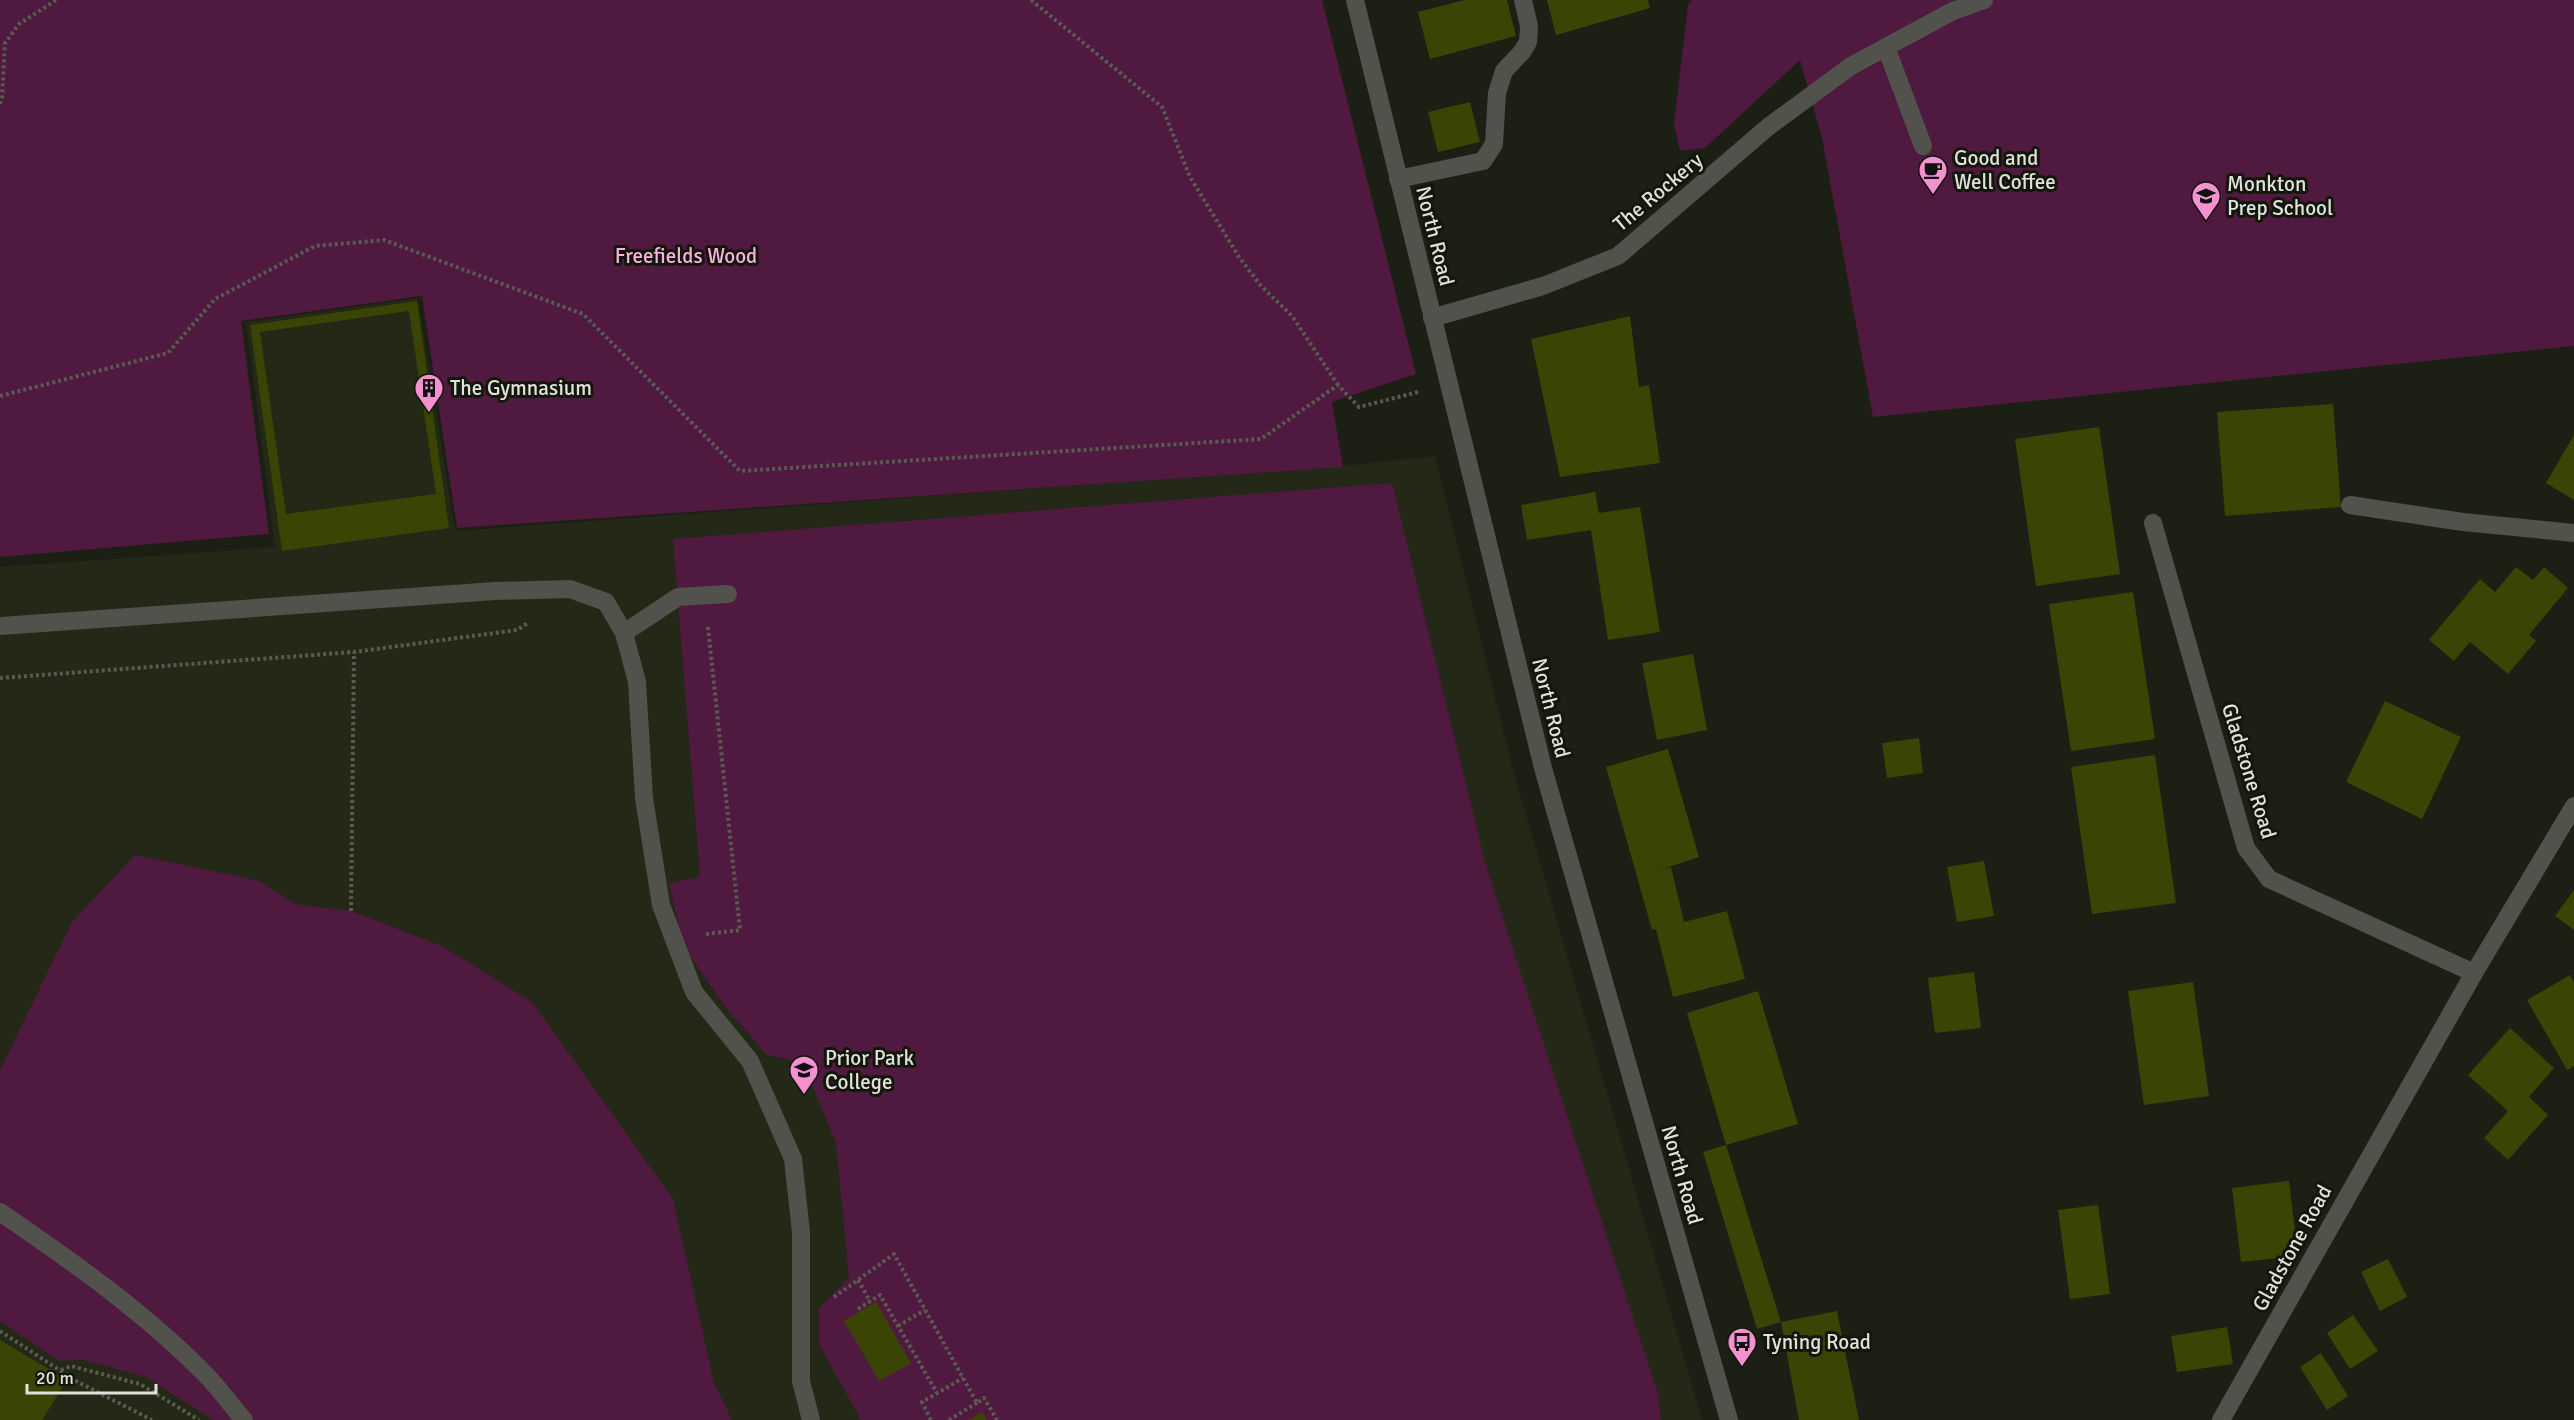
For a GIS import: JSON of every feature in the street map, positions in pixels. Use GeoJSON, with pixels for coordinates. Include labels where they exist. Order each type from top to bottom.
{"type":"FeatureCollection","features":[{"type":"Feature","properties":{"kind":"street","name":"North Road"},"geometry":{"type":"LineString","coordinates":[[1355,0],[1543,768],[1729,1420]]}},
{"type":"Feature","properties":{"kind":"street"},"geometry":{"type":"LineString","coordinates":[[1398,179],[1483,161],[1494,144],[1497,93],[1504,71],[1528,42],[1529,26],[1523,0]]}},
{"type":"Feature","properties":{"kind":"street","name":"The Rockery"},"geometry":{"type":"LineString","coordinates":[[1432,318],[1543,286],[1618,256],[1768,127],[1851,66],[1953,11],[1984,0]]}},
{"type":"Feature","properties":{"kind":"street"},"geometry":{"type":"LineString","coordinates":[[1886,47],[1923,146]]}},
{"type":"Feature","properties":{"kind":"street"},"geometry":{"type":"LineString","coordinates":[[2350,505],[2463,522],[2574,533]]}},
{"type":"Feature","properties":{"kind":"street","name":"Gladstone Road"},"geometry":{"type":"LineString","coordinates":[[2154,523],[2246,848],[2269,879],[2474,973]]}},
{"type":"Feature","properties":{"kind":"street"},"geometry":{"type":"LineString","coordinates":[[0,626],[483,592],[570,589],[606,602],[624,633],[637,682],[644,798],[661,905],[694,992],[750,1061],[794,1159],[801,1232],[801,1381],[811,1420]]}},
{"type":"Feature","properties":{"kind":"street"},"geometry":{"type":"LineString","coordinates":[[624,633],[678,597],[728,594]]}},
{"type":"Feature","properties":{"kind":"street","name":"Gladstone Road"},"geometry":{"type":"LineString","coordinates":[[2221,1420],[2474,973],[2574,806]]}},
{"type":"Feature","properties":{"kind":"street"},"geometry":{"type":"LineString","coordinates":[[0,1212],[77,1265],[156,1330],[209,1378],[244,1420]]}},
{"type":"Feature","properties":{"kind":"path"},"geometry":{"type":"LineString","coordinates":[[0,104],[5,43],[19,24],[56,0]]}},
{"type":"Feature","properties":{"kind":"path"},"geometry":{"type":"LineString","coordinates":[[1031,0],[1162,107],[1190,177],[1239,256],[1261,286],[1292,316],[1338,385],[1359,406],[1448,384]]}},
{"type":"Feature","properties":{"kind":"path"},"geometry":{"type":"LineString","coordinates":[[0,396],[168,353],[215,299],[315,246],[384,240],[583,314],[740,471],[1261,439],[1338,385]]}},
{"type":"Feature","properties":{"kind":"path"},"geometry":{"type":"LineString","coordinates":[[673,937],[740,930],[704,595]]}},
{"type":"Feature","properties":{"kind":"path"},"geometry":{"type":"LineString","coordinates":[[0,678],[354,652],[517,630],[533,621]]}},
{"type":"Feature","properties":{"kind":"path"},"geometry":{"type":"LineString","coordinates":[[351,911],[354,652]]}},
{"type":"Feature","properties":{"kind":"path"},"geometry":{"type":"LineString","coordinates":[[802,1322],[894,1254],[977,1403]]}},
{"type":"Feature","properties":{"kind":"path"},"geometry":{"type":"LineString","coordinates":[[858,1280],[870,1301]]}},
{"type":"Feature","properties":{"kind":"path"},"geometry":{"type":"LineString","coordinates":[[858,1309],[880,1295],[938,1393]]}},
{"type":"Feature","properties":{"kind":"path"},"geometry":{"type":"LineString","coordinates":[[898,1326],[925,1310]]}},
{"type":"Feature","properties":{"kind":"path"},"geometry":{"type":"LineString","coordinates":[[0,1331],[76,1381],[152,1420]]}},
{"type":"Feature","properties":{"kind":"path"},"geometry":{"type":"LineString","coordinates":[[60,1370],[71,1366],[140,1384],[199,1420]]}},
{"type":"Feature","properties":{"kind":"path"},"geometry":{"type":"LineString","coordinates":[[932,1420],[922,1402],[963,1378]]}},
{"type":"Feature","properties":{"kind":"path"},"geometry":{"type":"LineString","coordinates":[[949,1420],[984,1398],[997,1420]]}},
{"type":"Feature","properties":{"kind":"shaded area","name":"Prior Park College"},"geometry":{"type":"Polygon","coordinates":[[[418,298],[455,531],[1352,465],[1435,456],[1513,770],[1702,1420],[0,1420],[0,567],[275,547],[246,322],[418,298]]]}},
{"type":"Feature","properties":{"kind":"green space","name":"Freefields Wood"},"geometry":{"type":"Polygon","coordinates":[[[0,0],[1322,0],[1416,374],[1332,402],[1343,467],[457,528],[422,296],[241,321],[269,534],[0,557],[0,0]]]}},
{"type":"Feature","properties":{"kind":"green space","name":"Monkton Prep School"},"geometry":{"type":"Polygon","coordinates":[[[1692,0],[2574,0],[2574,346],[1873,417],[1822,138],[1800,60],[1705,148],[1680,151],[1674,123],[1688,5],[1692,0]]]}},
{"type":"Feature","properties":{"kind":"green space"},"geometry":{"type":"Polygon","coordinates":[[[1392,483],[1486,866],[1659,1397],[1661,1420],[861,1420],[819,1344],[819,1308],[849,1278],[836,1143],[803,1062],[767,1055],[726,1008],[683,946],[669,883],[700,877],[673,539],[1392,483]]]}},
{"type":"Feature","properties":{"kind":"green space"},"geometry":{"type":"Polygon","coordinates":[[[135,855],[259,881],[295,904],[351,911],[442,946],[532,1002],[673,1199],[714,1383],[732,1420],[213,1420],[146,1377],[84,1360],[59,1361],[0,1321],[0,1070],[72,922],[135,855]]]}},
{"type":"Feature","properties":{"kind":"building"},"geometry":{"type":"Polygon","coordinates":[[[1465,0],[1507,0],[1516,36],[1430,59],[1418,12],[1465,0]]]}},
{"type":"Feature","properties":{"kind":"building"},"geometry":{"type":"Polygon","coordinates":[[[1547,0],[1648,0],[1650,8],[1556,35],[1547,0]]]}},
{"type":"Feature","properties":{"kind":"building"},"geometry":{"type":"Polygon","coordinates":[[[1470,102],[1480,142],[1438,152],[1428,112],[1470,102]]]}},
{"type":"Feature","properties":{"kind":"building","name":"The Gymnasium"},"geometry":{"type":"Polygon","coordinates":[[[417,301],[449,528],[282,551],[250,325],[417,301]],[[409,311],[260,332],[286,514],[436,494],[409,311]]]}},
{"type":"Feature","properties":{"kind":"building"},"geometry":{"type":"Polygon","coordinates":[[[1630,316],[1639,387],[1649,385],[1660,463],[1560,477],[1531,339],[1630,316]]]}},
{"type":"Feature","properties":{"kind":"building"},"geometry":{"type":"Polygon","coordinates":[[[2333,404],[2341,507],[2225,516],[2217,412],[2333,404]]]}},
{"type":"Feature","properties":{"kind":"building"},"geometry":{"type":"Polygon","coordinates":[[[2099,427],[2120,574],[2036,586],[2015,439],[2099,427]]]}},
{"type":"Feature","properties":{"kind":"building"},"geometry":{"type":"Polygon","coordinates":[[[2574,435],[2574,500],[2546,483],[2574,435]]]}},
{"type":"Feature","properties":{"kind":"building"},"geometry":{"type":"Polygon","coordinates":[[[1595,492],[1599,513],[1640,507],[1660,632],[1608,640],[1591,530],[1527,540],[1521,505],[1595,492]]]}},
{"type":"Feature","properties":{"kind":"building"},"geometry":{"type":"Polygon","coordinates":[[[2516,567],[2533,580],[2544,567],[2568,588],[2529,635],[2536,641],[2508,674],[2470,642],[2454,661],[2429,640],[2480,579],[2495,592],[2516,567]]]}},
{"type":"Feature","properties":{"kind":"building"},"geometry":{"type":"Polygon","coordinates":[[[2133,592],[2155,739],[2071,751],[2049,604],[2133,592]]]}},
{"type":"Feature","properties":{"kind":"building"},"geometry":{"type":"Polygon","coordinates":[[[1693,654],[1707,730],[1657,740],[1642,663],[1693,654]]]}},
{"type":"Feature","properties":{"kind":"building"},"geometry":{"type":"Polygon","coordinates":[[[2385,701],[2461,737],[2422,819],[2346,782],[2385,701]]]}},
{"type":"Feature","properties":{"kind":"building"},"geometry":{"type":"Polygon","coordinates":[[[1919,738],[1923,773],[1887,778],[1882,743],[1919,738]]]}},
{"type":"Feature","properties":{"kind":"building"},"geometry":{"type":"Polygon","coordinates":[[[1668,749],[1699,857],[1656,871],[1671,867],[1684,922],[1727,911],[1745,979],[1673,997],[1656,929],[1652,930],[1606,767],[1668,749]]]}},
{"type":"Feature","properties":{"kind":"building"},"geometry":{"type":"Polygon","coordinates":[[[2155,755],[2176,903],[2092,914],[2071,767],[2155,755]]]}},
{"type":"Feature","properties":{"kind":"building"},"geometry":{"type":"Polygon","coordinates":[[[1984,861],[1994,916],[1957,922],[1947,867],[1984,861]]]}},
{"type":"Feature","properties":{"kind":"building"},"geometry":{"type":"Polygon","coordinates":[[[2574,890],[2574,930],[2555,916],[2574,890]]]}},
{"type":"Feature","properties":{"kind":"building"},"geometry":{"type":"Polygon","coordinates":[[[1974,972],[1981,1028],[1935,1033],[1928,978],[1974,972]]]}},
{"type":"Feature","properties":{"kind":"building"},"geometry":{"type":"Polygon","coordinates":[[[2570,975],[2574,982],[2574,1066],[2567,1070],[2527,1000],[2570,975]]]}},
{"type":"Feature","properties":{"kind":"building"},"geometry":{"type":"Polygon","coordinates":[[[2193,982],[2209,1096],[2144,1105],[2128,991],[2193,982]]]}},
{"type":"Feature","properties":{"kind":"building"},"geometry":{"type":"Polygon","coordinates":[[[1758,991],[1798,1124],[1726,1145],[1687,1013],[1758,991]]]}},
{"type":"Feature","properties":{"kind":"building"},"geometry":{"type":"Polygon","coordinates":[[[2510,1028],[2554,1068],[2529,1097],[2548,1115],[2508,1160],[2484,1138],[2508,1111],[2468,1075],[2510,1028]]]}},
{"type":"Feature","properties":{"kind":"building"},"geometry":{"type":"Polygon","coordinates":[[[1726,1145],[1781,1322],[1757,1329],[1703,1152],[1726,1145]]]}},
{"type":"Feature","properties":{"kind":"building"},"geometry":{"type":"Polygon","coordinates":[[[2289,1181],[2298,1256],[2241,1262],[2232,1188],[2289,1181]]]}},
{"type":"Feature","properties":{"kind":"building"},"geometry":{"type":"Polygon","coordinates":[[[2098,1205],[2110,1294],[2070,1299],[2058,1210],[2098,1205]]]}},
{"type":"Feature","properties":{"kind":"building"},"geometry":{"type":"Polygon","coordinates":[[[2388,1259],[2407,1297],[2380,1311],[2361,1272],[2388,1259]]]}},
{"type":"Feature","properties":{"kind":"building"},"geometry":{"type":"Polygon","coordinates":[[[876,1302],[911,1363],[879,1381],[844,1321],[876,1302]]]}},
{"type":"Feature","properties":{"kind":"building"},"geometry":{"type":"Polygon","coordinates":[[[1837,1311],[1859,1420],[1799,1420],[1781,1322],[1837,1311]]]}},
{"type":"Feature","properties":{"kind":"building"},"geometry":{"type":"Polygon","coordinates":[[[2353,1315],[2378,1351],[2350,1369],[2327,1333],[2353,1315]]]}},
{"type":"Feature","properties":{"kind":"building"},"geometry":{"type":"Polygon","coordinates":[[[2227,1327],[2233,1364],[2177,1372],[2171,1336],[2227,1327]]]}},
{"type":"Feature","properties":{"kind":"building"},"geometry":{"type":"Polygon","coordinates":[[[0,1340],[67,1380],[42,1420],[0,1420],[0,1340]]]}},
{"type":"Feature","properties":{"kind":"building"},"geometry":{"type":"Polygon","coordinates":[[[2321,1353],[2348,1396],[2327,1410],[2300,1367],[2321,1353]]]}},
{"type":"Feature","properties":{"kind":"building"},"geometry":{"type":"Polygon","coordinates":[[[982,1412],[987,1420],[968,1420],[982,1412]]]}},
{"type":"Feature","properties":{"kind":"place","name":"Good and Well Coffee"},"geometry":{"type":"Point","coordinates":[1933,196]}},
{"type":"Feature","properties":{"kind":"place","name":"Monkton Prep School"},"geometry":{"type":"Point","coordinates":[2206,222]}},
{"type":"Feature","properties":{"kind":"place","name":"The Gymnasium"},"geometry":{"type":"Point","coordinates":[429,414]}},
{"type":"Feature","properties":{"kind":"place","name":"Prior Park College"},"geometry":{"type":"Point","coordinates":[804,1096]}},
{"type":"Feature","properties":{"kind":"place","name":"Tyning Road"},"geometry":{"type":"Point","coordinates":[1742,1368]}}]}
